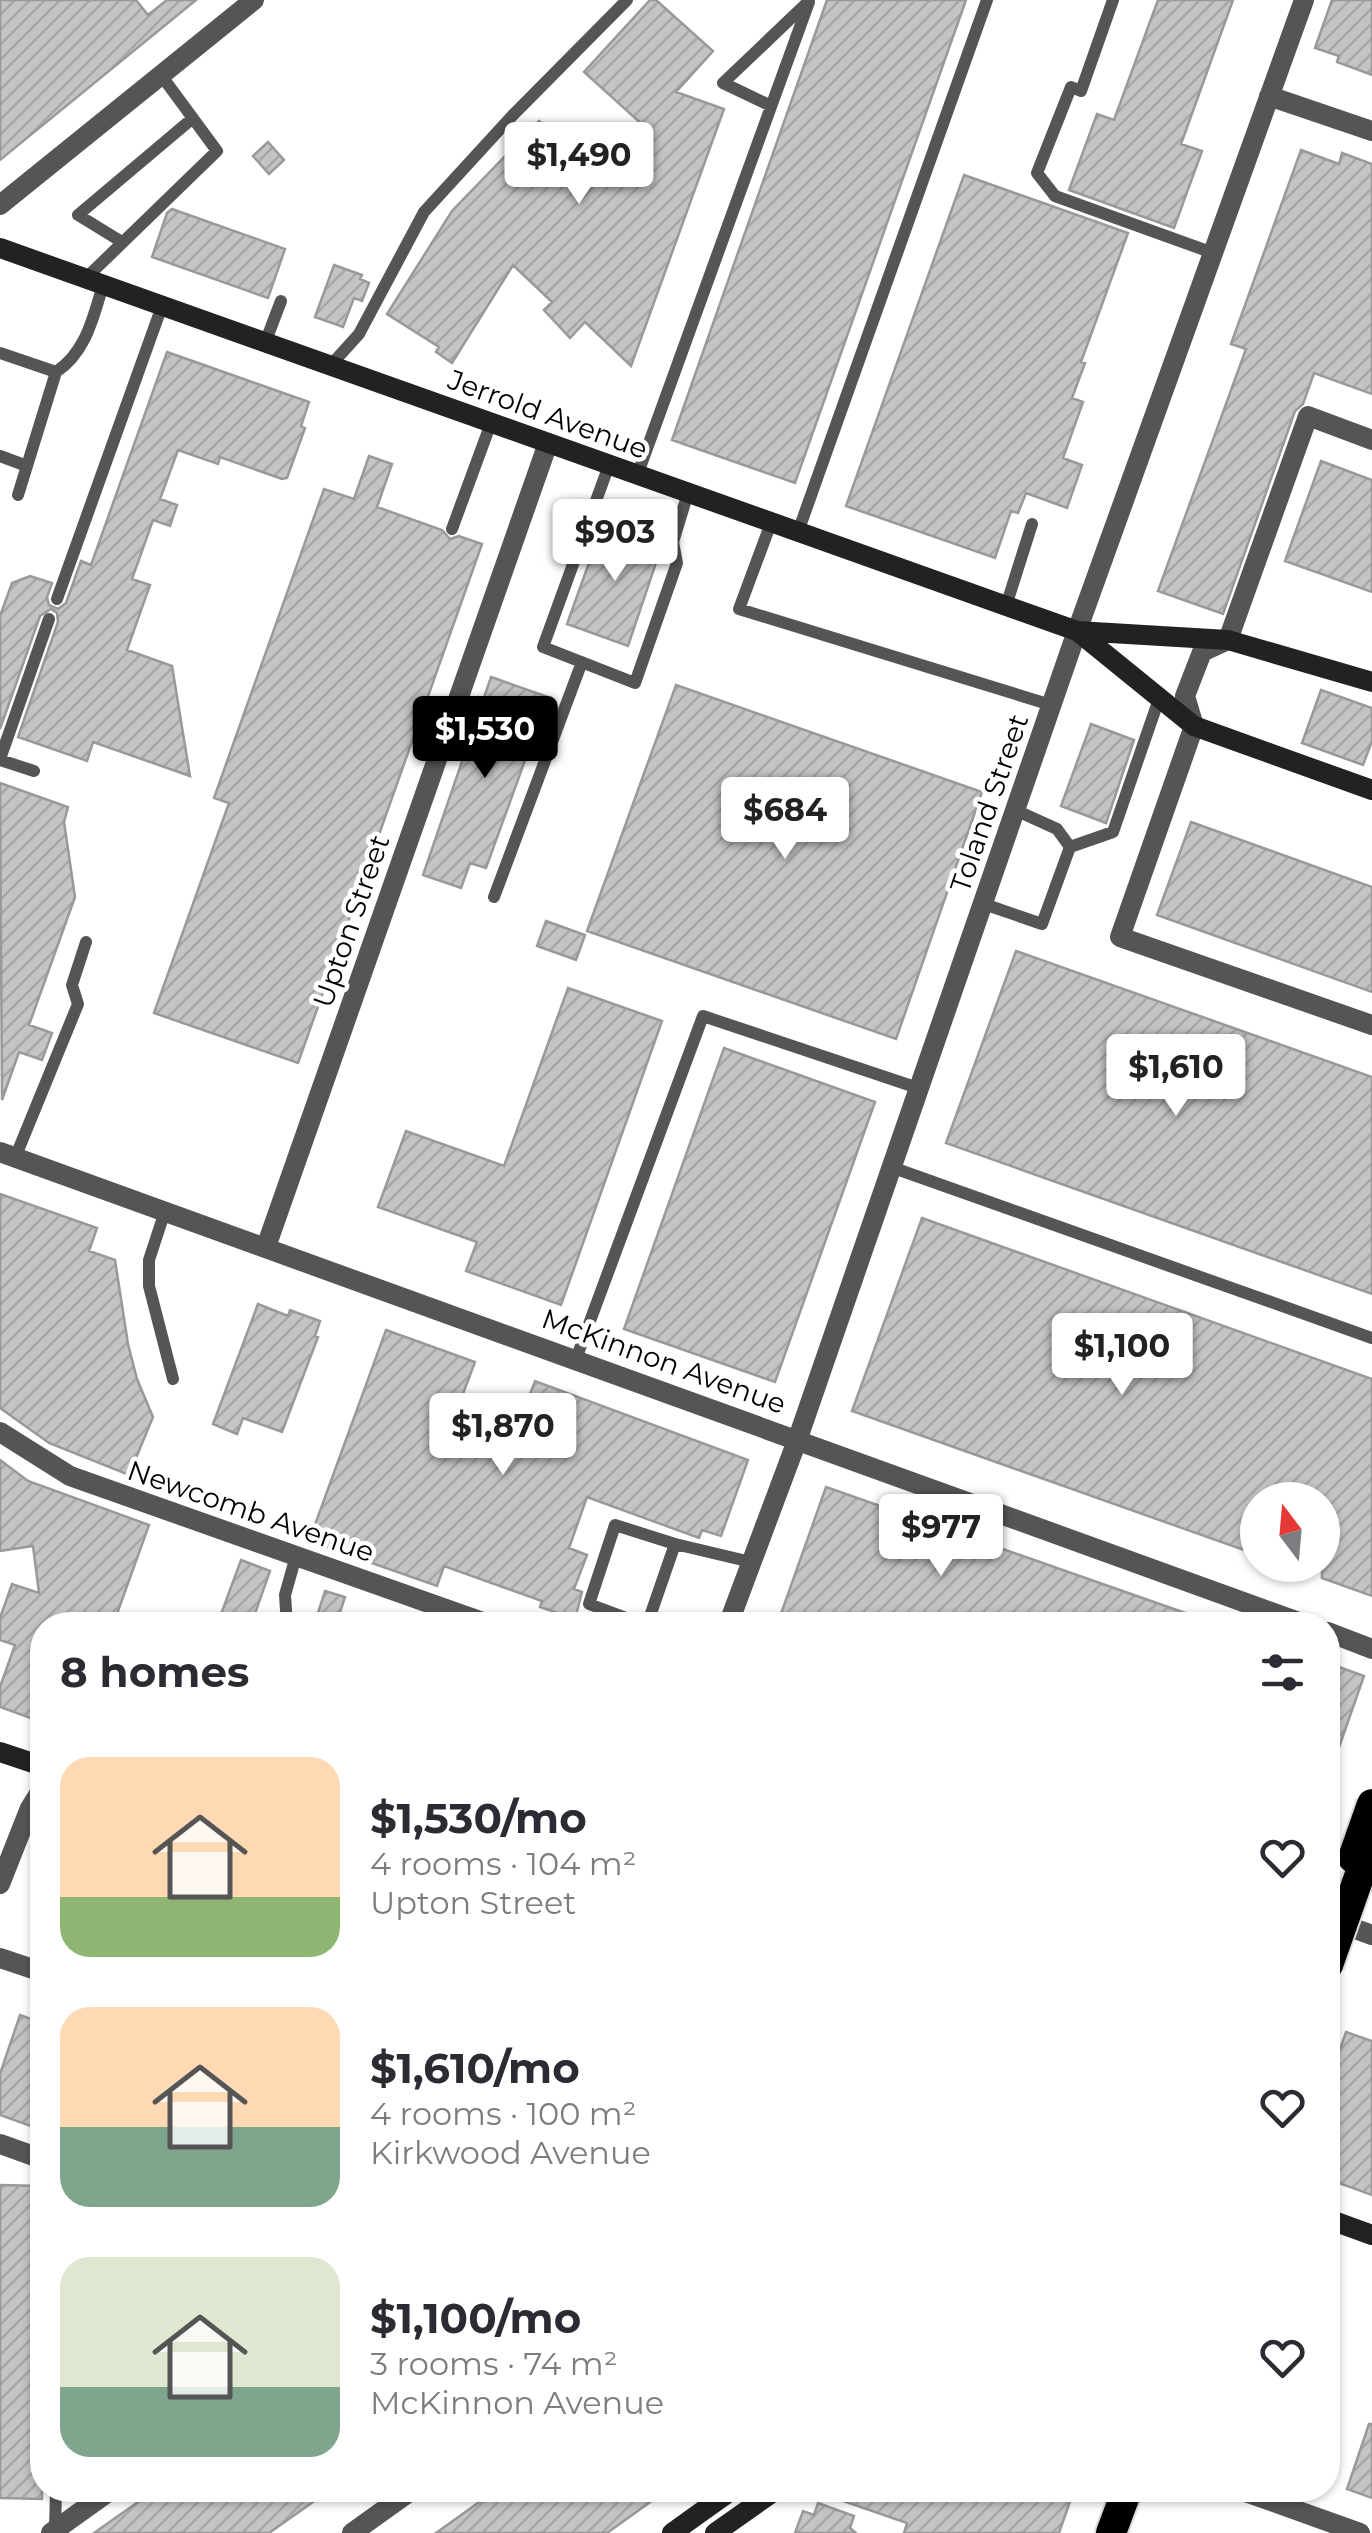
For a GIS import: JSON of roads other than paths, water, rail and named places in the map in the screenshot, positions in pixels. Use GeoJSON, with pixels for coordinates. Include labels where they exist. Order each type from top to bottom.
{"type":"FeatureCollection","features":[{"type":"Feature","properties":{"kind":"highway"},"geometry":{"type":"LineString","coordinates":[[1340,1891],[1372,1804]]}},
{"type":"Feature","properties":{"kind":"highway"},"geometry":{"type":"LineString","coordinates":[[1340,1931],[1372,1840]]}},
{"type":"Feature","properties":{"kind":"highway"},"geometry":{"type":"LineString","coordinates":[[1112,2533],[1124,2502]]}},
{"type":"Feature","properties":{"kind":"highway"},"geometry":{"type":"LineString","coordinates":[[1125,2533],[1136,2502]]}},
{"type":"Feature","properties":{"kind":"street"},"geometry":{"type":"LineString","coordinates":[[0,205],[254,0]]}},
{"type":"Feature","properties":{"kind":"street","name":"Toland Street"},"geometry":{"type":"LineString","coordinates":[[733,1612],[798,1438],[1077,631],[1304,0]]}},
{"type":"Feature","properties":{"kind":"street"},"geometry":{"type":"LineString","coordinates":[[1270,96],[1372,132]]}},
{"type":"Feature","properties":{"kind":"street","name":"Jerrold Avenue"},"geometry":{"type":"LineString","coordinates":[[0,248],[1077,631],[1228,640],[1372,682]]}},
{"type":"Feature","properties":{"kind":"street"},"geometry":{"type":"LineString","coordinates":[[1372,440],[1308,416],[1228,640],[1202,652],[1185,696],[1194,726],[1120,937],[1372,1025]]}},
{"type":"Feature","properties":{"kind":"street","name":"Upton Street"},"geometry":{"type":"LineString","coordinates":[[266,1247],[548,444]]}},
{"type":"Feature","properties":{"kind":"street","name":"Jerrold Avenue"},"geometry":{"type":"LineString","coordinates":[[1077,631],[1194,726],[1372,790]]}},
{"type":"Feature","properties":{"kind":"street","name":"McKinnon Avenue"},"geometry":{"type":"LineString","coordinates":[[8,1155],[1272,1612]]}},
{"type":"Feature","properties":{"kind":"street","name":"Newcomb Avenue"},"geometry":{"type":"LineString","coordinates":[[0,1432],[70,1476],[454,1612]]}},
{"type":"Feature","properties":{"kind":"street"},"geometry":{"type":"LineString","coordinates":[[1340,1637],[1372,1649]]}},
{"type":"Feature","properties":{"kind":"street"},"geometry":{"type":"LineString","coordinates":[[0,1752],[30,1762]]}},
{"type":"Feature","properties":{"kind":"street"},"geometry":{"type":"LineString","coordinates":[[0,1884],[30,1808]]}},
{"type":"Feature","properties":{"kind":"street"},"geometry":{"type":"LineString","coordinates":[[1340,1927],[1372,1935]]}},
{"type":"Feature","properties":{"kind":"street"},"geometry":{"type":"LineString","coordinates":[[0,1958],[30,1968]]}},
{"type":"Feature","properties":{"kind":"street"},"geometry":{"type":"LineString","coordinates":[[0,2144],[30,2155]]}},
{"type":"Feature","properties":{"kind":"street"},"geometry":{"type":"LineString","coordinates":[[1340,2224],[1372,2236]]}},
{"type":"Feature","properties":{"kind":"street"},"geometry":{"type":"LineString","coordinates":[[53,2532],[94,2502]]}},
{"type":"Feature","properties":{"kind":"street"},"geometry":{"type":"LineString","coordinates":[[352,2533],[395,2502]]}},
{"type":"Feature","properties":{"kind":"street"},"geometry":{"type":"LineString","coordinates":[[672,2533],[715,2502]]}},
{"type":"Feature","properties":{"kind":"street"},"geometry":{"type":"LineString","coordinates":[[715,2533],[759,2502]]}},
{"type":"Feature","properties":{"kind":"street"},"geometry":{"type":"LineString","coordinates":[[1273,2502],[1360,2533]]}},
{"type":"Feature","properties":{"kind":"lane"},"geometry":{"type":"LineString","coordinates":[[330,366],[359,334],[424,212],[626,0]]}},
{"type":"Feature","properties":{"kind":"lane"},"geometry":{"type":"LineString","coordinates":[[798,532],[987,0]]}},
{"type":"Feature","properties":{"kind":"lane"},"geometry":{"type":"LineString","coordinates":[[1113,0],[1081,91],[1071,87],[1037,173],[1054,196],[1213,253]]}},
{"type":"Feature","properties":{"kind":"lane"},"geometry":{"type":"LineString","coordinates":[[638,476],[809,2],[723,83],[771,106]]}},
{"type":"Feature","properties":{"kind":"lane"},"geometry":{"type":"LineString","coordinates":[[18,495],[56,372],[70,363],[90,332],[94,282],[122,242],[217,151],[161,75]]}},
{"type":"Feature","properties":{"kind":"lane"},"geometry":{"type":"LineString","coordinates":[[122,242],[78,215],[192,118]]}},
{"type":"Feature","properties":{"kind":"lane"},"geometry":{"type":"LineString","coordinates":[[264,343],[280,301]]}},
{"type":"Feature","properties":{"kind":"lane"},"geometry":{"type":"LineString","coordinates":[[57,599],[162,306]]}},
{"type":"Feature","properties":{"kind":"lane"},"geometry":{"type":"LineString","coordinates":[[0,353],[56,372]]}},
{"type":"Feature","properties":{"kind":"lane"},"geometry":{"type":"LineString","coordinates":[[452,529],[491,423]]}},
{"type":"Feature","properties":{"kind":"lane"},"geometry":{"type":"LineString","coordinates":[[0,456],[27,466]]}},
{"type":"Feature","properties":{"kind":"lane"},"geometry":{"type":"LineString","coordinates":[[609,466],[543,646],[635,682],[676,564],[673,542],[688,493]]}},
{"type":"Feature","properties":{"kind":"lane"},"geometry":{"type":"LineString","coordinates":[[771,522],[739,609],[1051,705]]}},
{"type":"Feature","properties":{"kind":"lane"},"geometry":{"type":"LineString","coordinates":[[1006,606],[1032,524]]}},
{"type":"Feature","properties":{"kind":"lane"},"geometry":{"type":"LineString","coordinates":[[34,771],[0,760],[49,619]]}},
{"type":"Feature","properties":{"kind":"lane"},"geometry":{"type":"LineString","coordinates":[[494,897],[582,662]]}},
{"type":"Feature","properties":{"kind":"lane"},"geometry":{"type":"LineString","coordinates":[[984,904],[1042,924],[1070,848],[1113,832],[1160,696]]}},
{"type":"Feature","properties":{"kind":"lane"},"geometry":{"type":"LineString","coordinates":[[1015,810],[1057,829],[1070,848]]}},
{"type":"Feature","properties":{"kind":"lane"},"geometry":{"type":"LineString","coordinates":[[8,1155],[78,1004],[72,985],[86,942]]}},
{"type":"Feature","properties":{"kind":"lane"},"geometry":{"type":"LineString","coordinates":[[576,1358],[703,1016],[918,1088]]}},
{"type":"Feature","properties":{"kind":"lane"},"geometry":{"type":"LineString","coordinates":[[892,1166],[1372,1338]]}},
{"type":"Feature","properties":{"kind":"lane"},"geometry":{"type":"LineString","coordinates":[[165,1211],[150,1260],[149,1286],[173,1379]]}},
{"type":"Feature","properties":{"kind":"lane"},"geometry":{"type":"LineString","coordinates":[[611,1612],[589,1604],[615,1524],[675,1544],[752,1562]]}},
{"type":"Feature","properties":{"kind":"lane"},"geometry":{"type":"LineString","coordinates":[[651,1612],[675,1544]]}},
{"type":"Feature","properties":{"kind":"lane"},"geometry":{"type":"LineString","coordinates":[[286,1612],[285,1595],[296,1556]]}},
{"type":"Feature","properties":{"kind":"lane"},"geometry":{"type":"LineString","coordinates":[[53,2532],[55,2502]]}}]}
